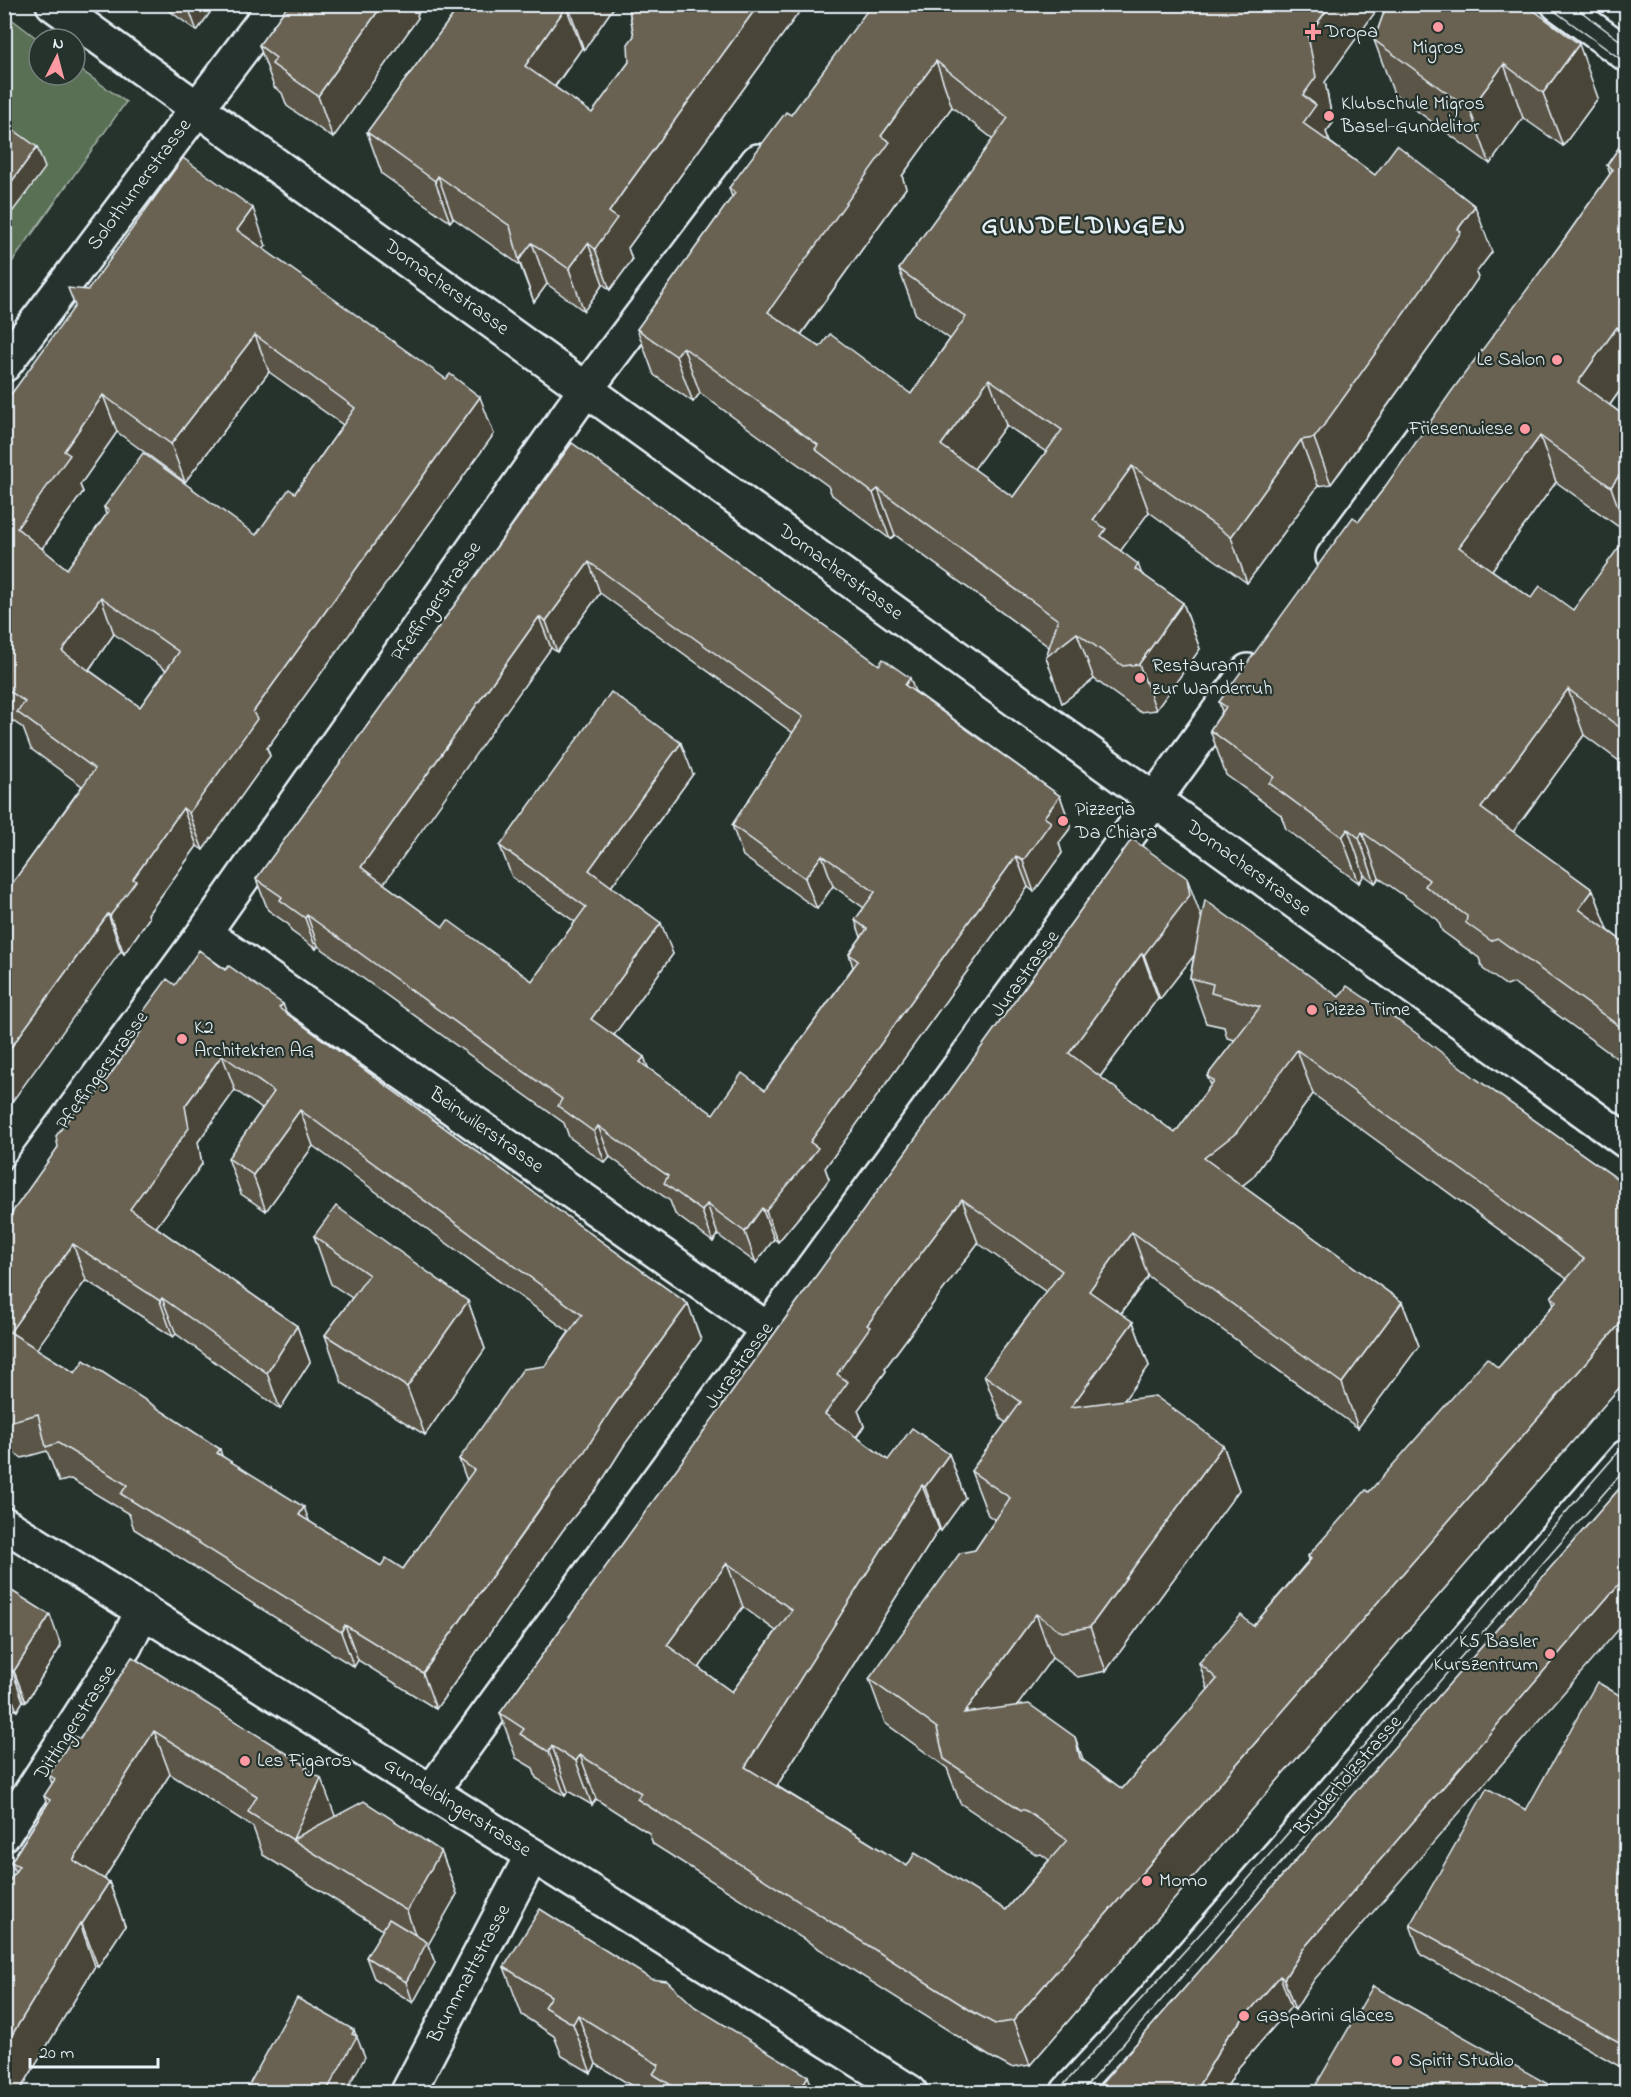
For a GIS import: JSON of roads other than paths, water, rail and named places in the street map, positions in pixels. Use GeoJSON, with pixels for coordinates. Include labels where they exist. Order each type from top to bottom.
{"type":"FeatureCollection","features":[{"type":"Feature","properties":{"kind":"street","name":"Dornacherstrasse"},"geometry":{"type":"LineString","coordinates":[[53,4],[1626,1140]]}},
{"type":"Feature","properties":{"kind":"street","name":"Solothurnerstrasse"},"geometry":{"type":"LineString","coordinates":[[5,363],[276,4]]}},
{"type":"Feature","properties":{"kind":"street"},"geometry":{"type":"LineString","coordinates":[[1558,4],[1626,54]]}},
{"type":"Feature","properties":{"kind":"street","name":"Pfeffingerstrasse"},"geometry":{"type":"LineString","coordinates":[[4,1205],[204,933],[586,389],[778,136]]}},
{"type":"Feature","properties":{"kind":"street"},"geometry":{"type":"LineString","coordinates":[[1316,580],[1436,417]]}},
{"type":"Feature","properties":{"kind":"street","name":"Jurastrasse"},"geometry":{"type":"LineString","coordinates":[[431,1792],[1266,647]]}},
{"type":"Feature","properties":{"kind":"street","name":"Beinwilerstrasse"},"geometry":{"type":"LineString","coordinates":[[204,933],[767,1329]]}},
{"type":"Feature","properties":{"kind":"street","name":"Bruderholzstrasse"},"geometry":{"type":"LineString","coordinates":[[1068,2092],[1148,2006],[1626,1457]]}},
{"type":"Feature","properties":{"kind":"street","name":"Gundeldingerstrasse"},"geometry":{"type":"LineString","coordinates":[[4,1524],[910,2092]]}},
{"type":"Feature","properties":{"kind":"street","name":"Dittingerstrasse"},"geometry":{"type":"LineString","coordinates":[[4,1834],[125,1646],[143,1610]]}},
{"type":"Feature","properties":{"kind":"street","name":"Brunnmattstrasse"},"geometry":{"type":"LineString","coordinates":[[408,2092],[532,1855]]}},
{"type":"Feature","properties":{"kind":"tram line"},"geometry":{"type":"LineString","coordinates":[[1545,4],[1626,63]]}},
{"type":"Feature","properties":{"kind":"tram line"},"geometry":{"type":"LineString","coordinates":[[1571,4],[1626,45]]}},
{"type":"Feature","properties":{"kind":"tram line"},"geometry":{"type":"LineString","coordinates":[[1057,2092],[1217,1915],[1626,1443]]}},
{"type":"Feature","properties":{"kind":"tram line"},"geometry":{"type":"LineString","coordinates":[[1081,2092],[1626,1468]]}},
{"type":"Feature","properties":{"kind":"place","name":"Migros"},"geometry":{"type":"Point","coordinates":[1438,27]}},
{"type":"Feature","properties":{"kind":"place","name":"Dropa"},"geometry":{"type":"Point","coordinates":[1313,32]}},
{"type":"Feature","properties":{"kind":"place","name":"Klubschule Migros Basel-Gundelitor"},"geometry":{"type":"Point","coordinates":[1329,116]}},
{"type":"Feature","properties":{"kind":"place","name":"Le Salon"},"geometry":{"type":"Point","coordinates":[1557,360]}},
{"type":"Feature","properties":{"kind":"place","name":"Friesenwiese"},"geometry":{"type":"Point","coordinates":[1525,429]}},
{"type":"Feature","properties":{"kind":"place","name":"Restaurant zur Wanderruh"},"geometry":{"type":"Point","coordinates":[1140,678]}},
{"type":"Feature","properties":{"kind":"place","name":"Pizzeria Da Chiara"},"geometry":{"type":"Point","coordinates":[1063,821]}},
{"type":"Feature","properties":{"kind":"place","name":"Pizza Time"},"geometry":{"type":"Point","coordinates":[1312,1010]}},
{"type":"Feature","properties":{"kind":"place","name":"K2 Architekten AG"},"geometry":{"type":"Point","coordinates":[182,1039]}},
{"type":"Feature","properties":{"kind":"place","name":"K5 Basler Kurszentrum"},"geometry":{"type":"Point","coordinates":[1550,1654]}},
{"type":"Feature","properties":{"kind":"place","name":"Les Figaros"},"geometry":{"type":"Point","coordinates":[245,1761]}},
{"type":"Feature","properties":{"kind":"place","name":"Momo"},"geometry":{"type":"Point","coordinates":[1147,1881]}},
{"type":"Feature","properties":{"kind":"place","name":"Gasparini Glaces"},"geometry":{"type":"Point","coordinates":[1244,2016]}},
{"type":"Feature","properties":{"kind":"place","name":"Spirit Studio"},"geometry":{"type":"Point","coordinates":[1397,2061]}},
{"type":"Feature","properties":{"kind":"district","name":"GUNDELDINGEN"},"geometry":{"type":"Point","coordinates":[1084,227]}}]}
